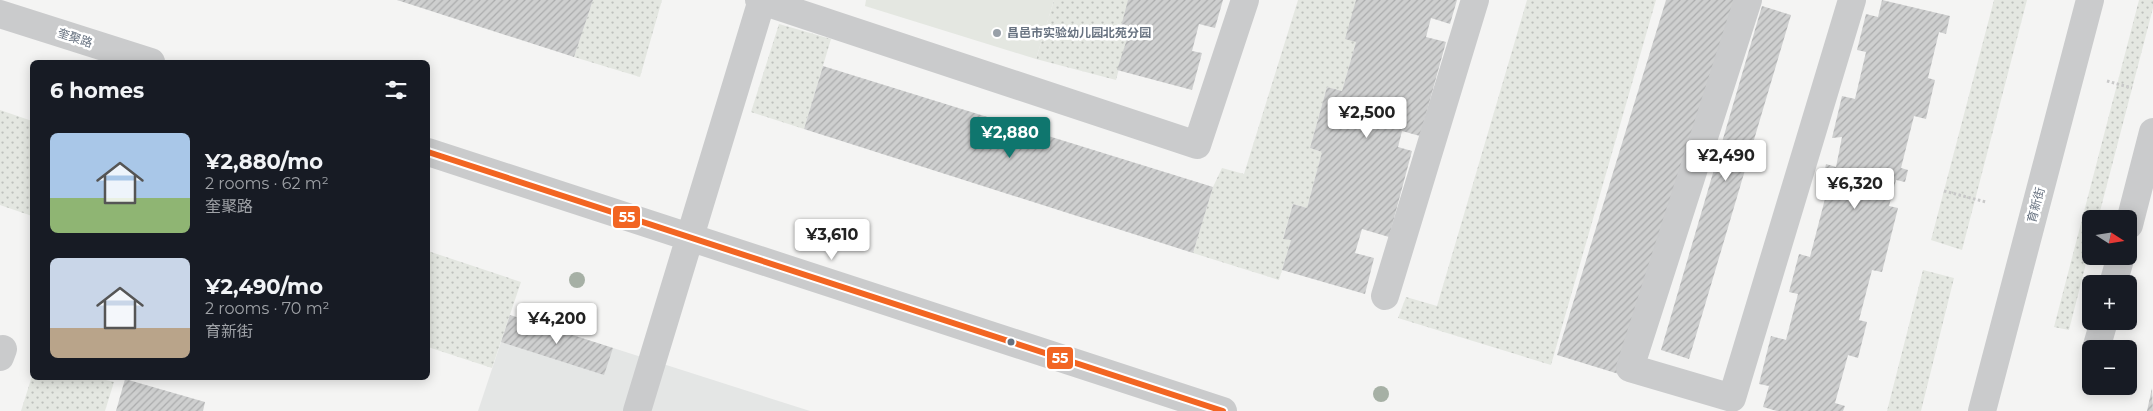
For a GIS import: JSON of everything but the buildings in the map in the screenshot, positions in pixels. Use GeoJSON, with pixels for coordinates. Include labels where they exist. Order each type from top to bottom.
{"type":"FeatureCollection","features":[{"type":"Feature","properties":{"kind":"street"},"geometry":{"type":"LineString","coordinates":[[637,411],[691,238],[761,0],[1197,145],[1245,0]]}},
{"type":"Feature","properties":{"kind":"street"},"geometry":{"type":"LineString","coordinates":[[1385,296],[1475,0]]}},
{"type":"Feature","properties":{"kind":"street"},"geometry":{"type":"LineString","coordinates":[[1748,0],[1630,368],[1732,398],[1852,0]]}},
{"type":"Feature","properties":{"kind":"street","name":"育新街"},"geometry":{"type":"LineString","coordinates":[[1982,411],[2090,0]]}},
{"type":"Feature","properties":{"kind":"street","name":"奎聚路"},"geometry":{"type":"LineString","coordinates":[[0,14],[145,60]]}},
{"type":"Feature","properties":{"kind":"street"},"geometry":{"type":"LineString","coordinates":[[2133,210],[2153,132]]}},
{"type":"Feature","properties":{"kind":"street"},"geometry":{"type":"LineString","coordinates":[[430,153],[1223,411]]}},
{"type":"Feature","properties":{"kind":"path"},"geometry":{"type":"LineString","coordinates":[[2107,81],[2132,88]]}},
{"type":"Feature","properties":{"kind":"path"},"geometry":{"type":"LineString","coordinates":[[1944,191],[1986,202]]}},
{"type":"Feature","properties":{"kind":"shaded area"},"geometry":{"type":"Polygon","coordinates":[[[593,0],[662,0],[640,77],[574,57],[593,0]]]}},
{"type":"Feature","properties":{"kind":"shaded area","name":"昌邑市实验幼儿园北苑分园"},"geometry":{"type":"Polygon","coordinates":[[[866,0],[1054,0],[1036,59],[865,6],[866,0]]]}},
{"type":"Feature","properties":{"kind":"shaded area"},"geometry":{"type":"Polygon","coordinates":[[[1054,0],[1128,0],[1127,39],[1116,80],[1036,59],[1054,0]]]}},
{"type":"Feature","properties":{"kind":"shaded area"},"geometry":{"type":"Polygon","coordinates":[[[1298,0],[1356,0],[1356,42],[1342,91],[1327,87],[1310,148],[1322,152],[1307,208],[1293,204],[1283,238],[1291,240],[1279,280],[1193,253],[1213,187],[1222,168],[1244,174],[1298,0]]]}},
{"type":"Feature","properties":{"kind":"shaded area"},"geometry":{"type":"Polygon","coordinates":[[[1527,0],[1656,0],[1551,365],[1398,318],[1406,297],[1437,306],[1527,0]]]}},
{"type":"Feature","properties":{"kind":"shaded area"},"geometry":{"type":"Polygon","coordinates":[[[1994,0],[2027,0],[1962,250],[1931,240],[1994,0]]]}},
{"type":"Feature","properties":{"kind":"shaded area"},"geometry":{"type":"Polygon","coordinates":[[[2139,0],[2153,0],[2153,8],[2100,210],[2084,210],[2139,0]]]}},
{"type":"Feature","properties":{"kind":"shaded area"},"geometry":{"type":"Polygon","coordinates":[[[779,24],[831,39],[804,129],[751,112],[779,24]]]}},
{"type":"Feature","properties":{"kind":"shaded area"},"geometry":{"type":"Polygon","coordinates":[[[0,110],[30,120],[30,215],[0,205],[0,110]]]}},
{"type":"Feature","properties":{"kind":"shaded area"},"geometry":{"type":"Polygon","coordinates":[[[2082,219],[2082,265],[2086,265],[2069,330],[2054,327],[2082,219]]]}},
{"type":"Feature","properties":{"kind":"shaded area"},"geometry":{"type":"Polygon","coordinates":[[[430,252],[521,282],[492,368],[430,348],[430,252]]]}},
{"type":"Feature","properties":{"kind":"shaded area"},"geometry":{"type":"Polygon","coordinates":[[[1923,270],[1954,278],[1921,411],[1887,411],[1923,270]]]}},
{"type":"Feature","properties":{"kind":"shaded area"},"geometry":{"type":"Polygon","coordinates":[[[510,315],[810,411],[478,411],[510,315]]]}},
{"type":"Feature","properties":{"kind":"shaded area"},"geometry":{"type":"Polygon","coordinates":[[[31,380],[106,380],[114,382],[105,411],[21,411],[31,380]]]}},
{"type":"Feature","properties":{"kind":"transit line","name":"55"},"geometry":{"type":"LineString","coordinates":[[430,153],[1223,411]]}},
{"type":"Feature","properties":{"kind":"place","name":"昌邑市实验幼儿园北苑分园"},"geometry":{"type":"Point","coordinates":[997,33]}}]}
